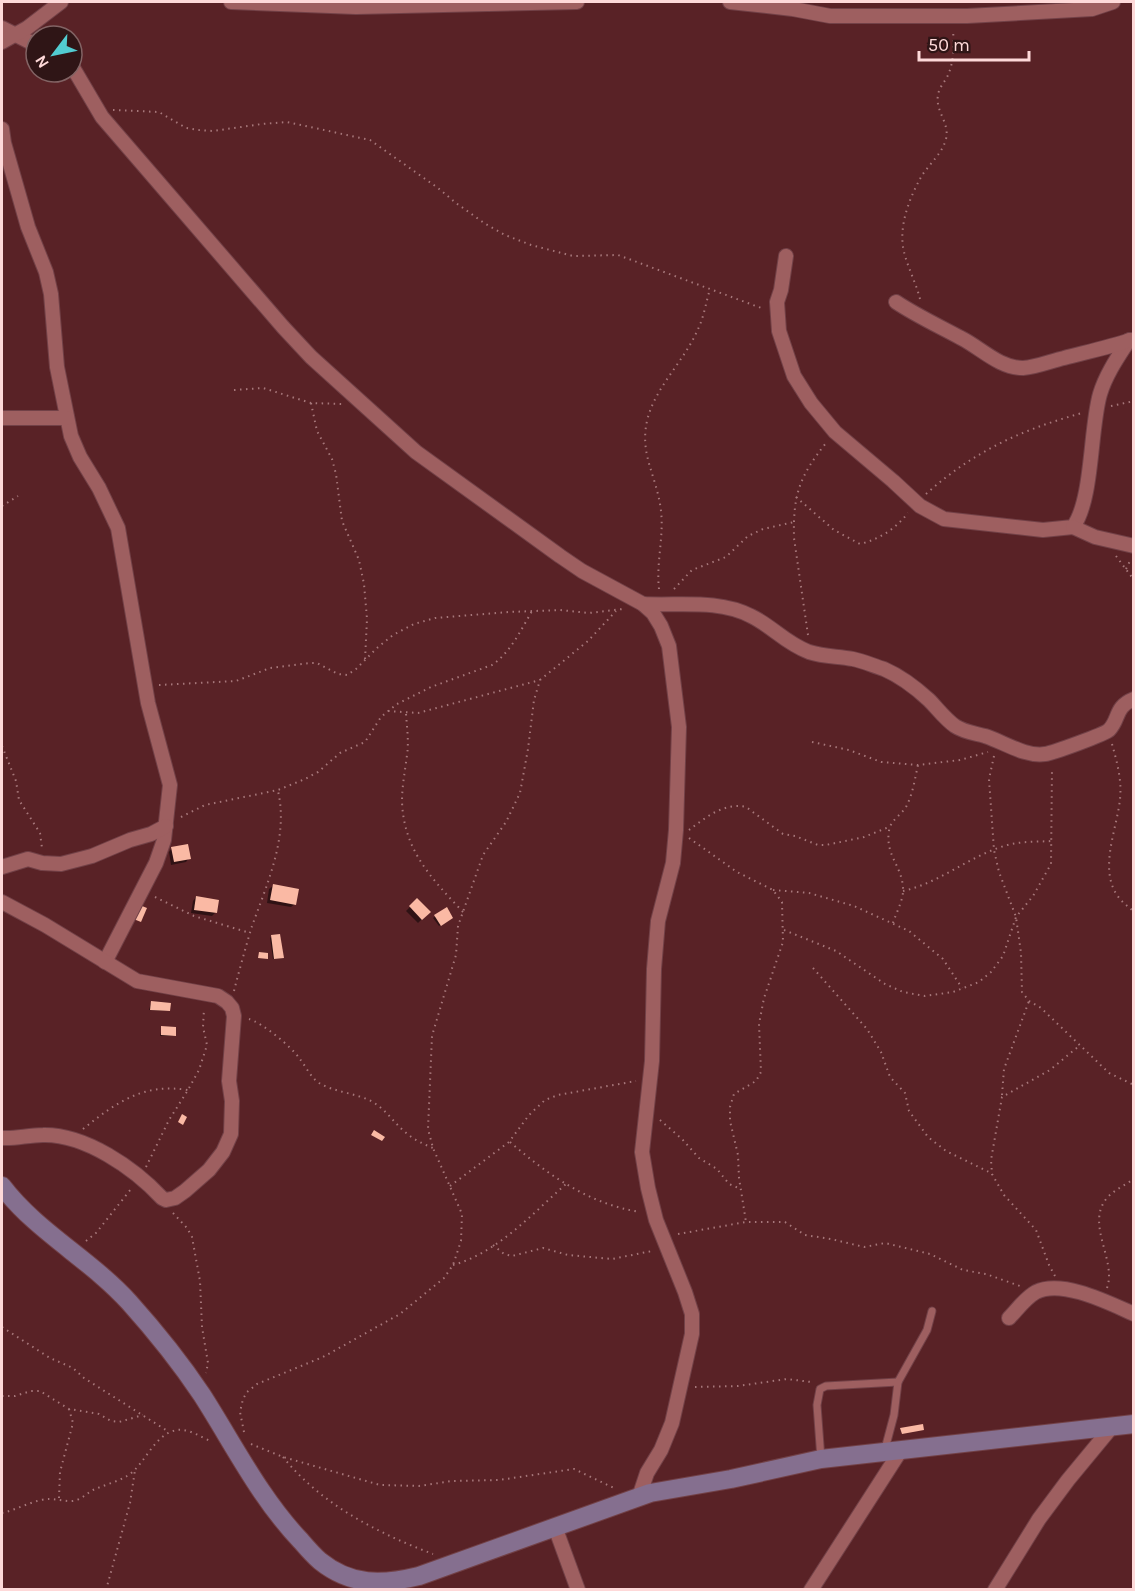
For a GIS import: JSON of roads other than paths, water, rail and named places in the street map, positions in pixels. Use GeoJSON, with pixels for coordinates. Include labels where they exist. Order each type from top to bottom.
{"type":"FeatureCollection","features":[{"type":"Feature","properties":{"kind":"street"},"geometry":{"type":"LineString","coordinates":[[8,39],[61,2]]}},
{"type":"Feature","properties":{"kind":"street"},"geometry":{"type":"LineString","coordinates":[[231,2],[357,7],[577,2]]}},
{"type":"Feature","properties":{"kind":"street"},"geometry":{"type":"LineString","coordinates":[[730,2],[793,9],[830,16],[952,15],[1092,9],[1113,2]]}},
{"type":"Feature","properties":{"kind":"street"},"geometry":{"type":"LineString","coordinates":[[2,28],[8,39],[24,42]]}},
{"type":"Feature","properties":{"kind":"street"},"geometry":{"type":"LineString","coordinates":[[82,84],[98,111],[311,357],[416,452],[458,484],[582,571],[643,604],[653,613],[669,646],[679,737],[676,826],[673,863],[657,921],[650,1078],[642,1152],[654,1215],[692,1314],[691,1343],[672,1423],[661,1450],[647,1473],[641,1494]]}},
{"type":"Feature","properties":{"kind":"street"},"geometry":{"type":"LineString","coordinates":[[2,129],[28,227],[46,272],[51,294],[57,367],[72,441],[99,488],[118,528],[145,686],[170,785],[166,826],[156,863],[105,962]]}},
{"type":"Feature","properties":{"kind":"street"},"geometry":{"type":"LineString","coordinates":[[786,256],[777,314],[779,331],[794,376],[811,403],[835,432],[916,503],[944,519],[1043,530],[1073,527],[1104,539],[1134,546]]}},
{"type":"Feature","properties":{"kind":"street"},"geometry":{"type":"LineString","coordinates":[[896,302],[921,319],[963,338],[989,356],[1013,367],[1024,368],[1103,350],[1131,340]]}},
{"type":"Feature","properties":{"kind":"street"},"geometry":{"type":"LineString","coordinates":[[1073,527],[1083,503],[1100,395],[1109,372],[1131,340]]}},
{"type":"Feature","properties":{"kind":"street"},"geometry":{"type":"LineString","coordinates":[[2,418],[67,418]]}},
{"type":"Feature","properties":{"kind":"street"},"geometry":{"type":"LineString","coordinates":[[643,604],[706,604],[745,613],[790,644],[825,657],[853,659],[885,670],[911,685],[954,725],[1028,753],[1042,755],[1052,753],[1100,736],[1109,729],[1122,706],[1134,699]]}},
{"type":"Feature","properties":{"kind":"street"},"geometry":{"type":"LineString","coordinates":[[2,867],[28,859],[42,863],[61,864],[92,856],[130,840],[152,834],[166,826]]}},
{"type":"Feature","properties":{"kind":"street"},"geometry":{"type":"LineString","coordinates":[[2,902],[45,925],[137,981],[224,999],[232,1011],[229,1080],[233,1121],[231,1134],[223,1152],[209,1170],[175,1198],[166,1200],[140,1176],[91,1147],[70,1139],[44,1135],[17,1139],[2,1137]]}},
{"type":"Feature","properties":{"kind":"street"},"geometry":{"type":"LineString","coordinates":[[2,1186],[17,1204],[71,1252],[99,1273],[128,1302],[168,1349],[202,1395],[236,1454],[292,1532],[320,1561],[349,1579],[371,1582],[404,1580],[641,1494],[731,1479],[820,1459],[1134,1424]]}},
{"type":"Feature","properties":{"kind":"street"},"geometry":{"type":"LineString","coordinates":[[1010,1318],[1037,1292],[1046,1289],[1078,1292],[1103,1299],[1134,1314]]}},
{"type":"Feature","properties":{"kind":"street"},"geometry":{"type":"LineString","coordinates":[[995,1590],[1039,1519],[1111,1428]]}},
{"type":"Feature","properties":{"kind":"street"},"geometry":{"type":"LineString","coordinates":[[811,1590],[893,1451]]}},
{"type":"Feature","properties":{"kind":"street"},"geometry":{"type":"LineString","coordinates":[[555,1527],[578,1590]]}},
{"type":"Feature","properties":{"kind":"lane"},"geometry":{"type":"LineString","coordinates":[[893,1451],[898,1382],[927,1330],[932,1311]]}},
{"type":"Feature","properties":{"kind":"lane"},"geometry":{"type":"LineString","coordinates":[[820,1459],[817,1405],[820,1389],[826,1386],[898,1382]]}}]}
